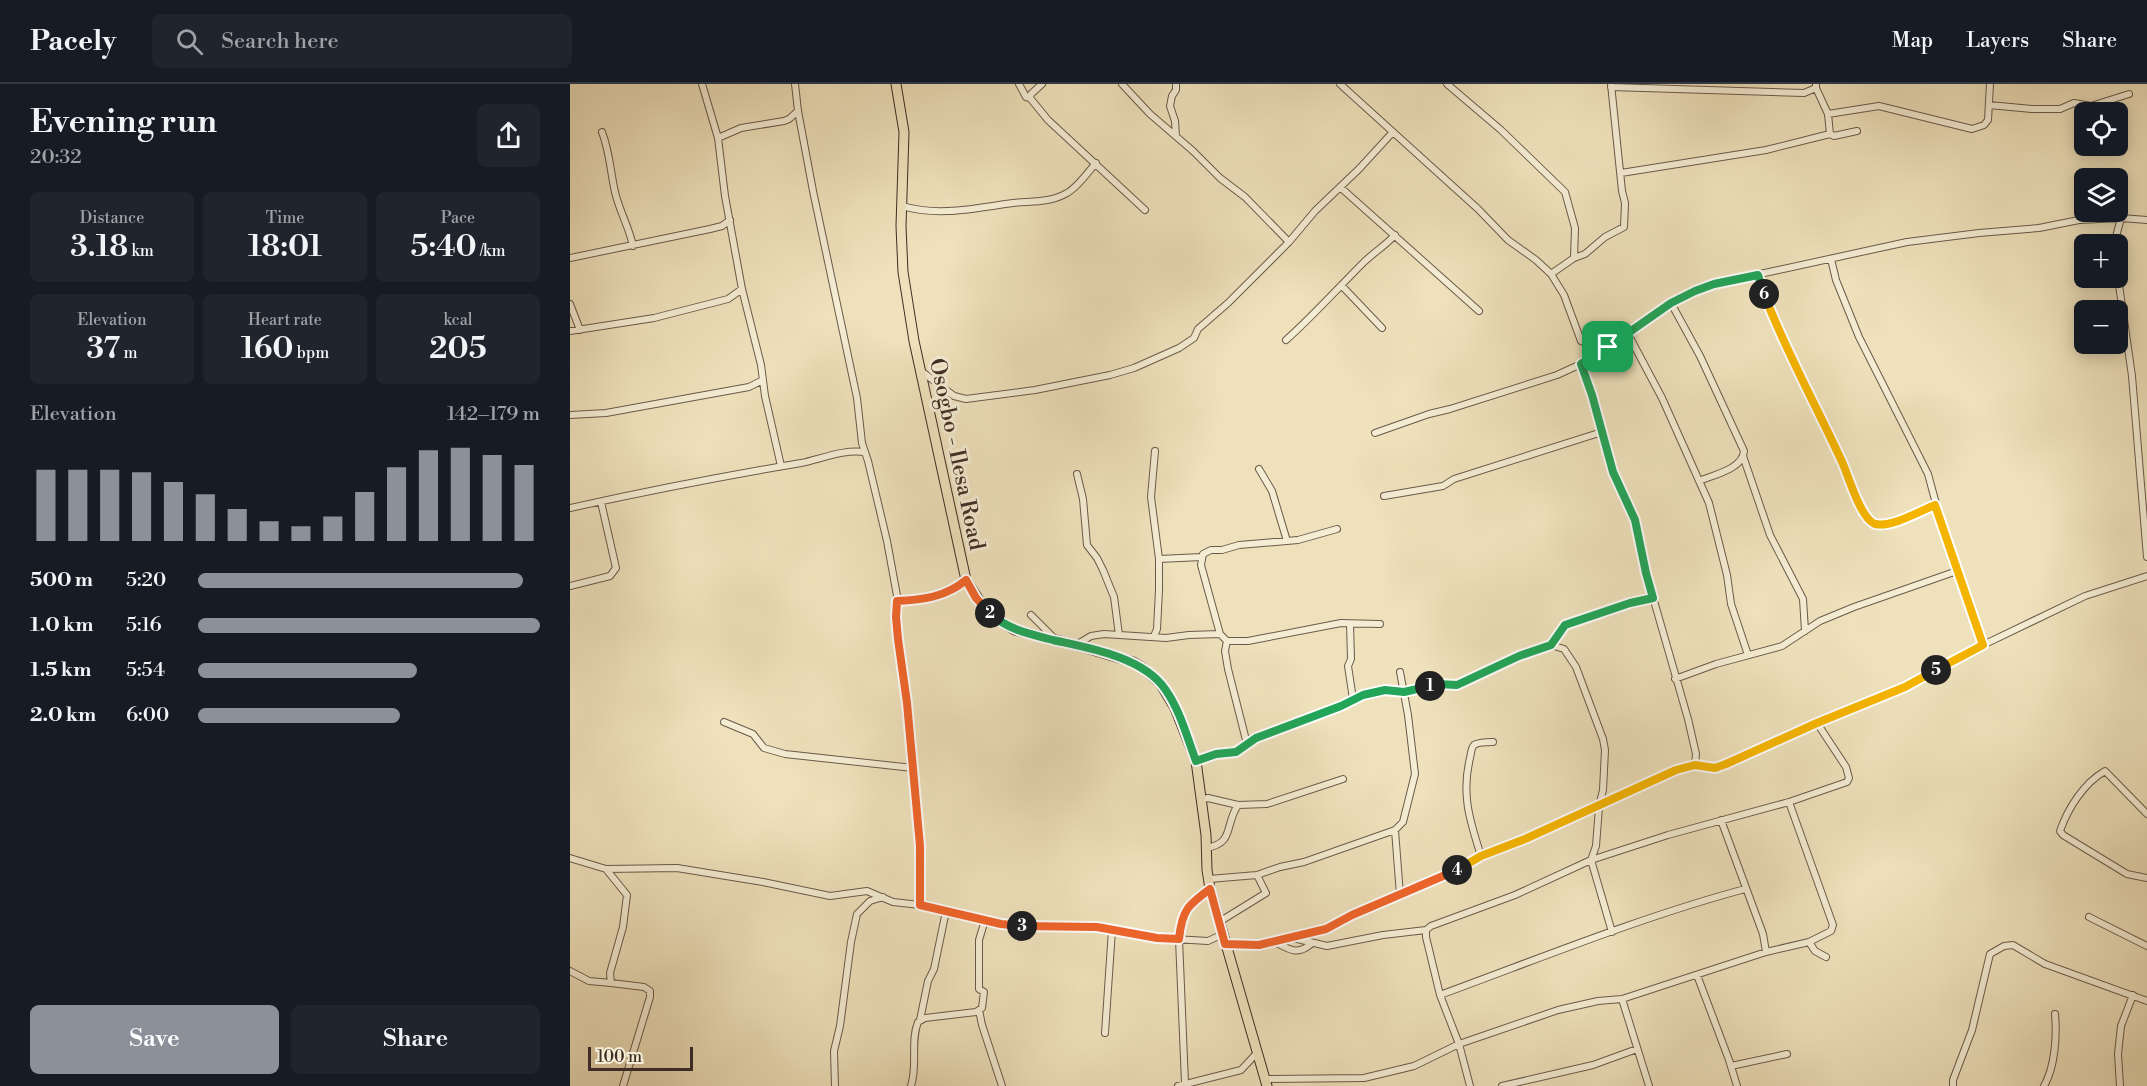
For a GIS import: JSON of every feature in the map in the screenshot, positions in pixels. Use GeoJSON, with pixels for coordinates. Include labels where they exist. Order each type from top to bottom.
{"type":"FeatureCollection","features":[{"type":"Feature","properties":{"kind":"main road","name":"Osogbo - Ilesa Road"},"geometry":{"type":"LineString","coordinates":[[896,84],[904,132],[903,272],[914,341],[966,580],[976,598],[994,617],[1015,630],[1133,662],[1154,676],[1166,690],[1196,761],[1210,889],[1266,1082]]}},
{"type":"Feature","properties":{"kind":"street"},"geometry":{"type":"LineString","coordinates":[[702,84],[718,138],[720,166],[742,289],[761,365],[761,381],[781,466]]}},
{"type":"Feature","properties":{"kind":"street"},"geometry":{"type":"LineString","coordinates":[[795,84],[798,111],[857,398],[861,443],[868,461],[887,541],[897,601],[897,628],[907,703],[920,846],[920,905]]}},
{"type":"Feature","properties":{"kind":"street"},"geometry":{"type":"LineString","coordinates":[[1019,84],[1026,97],[1030,98],[1048,120],[1145,210]]}},
{"type":"Feature","properties":{"kind":"street"},"geometry":{"type":"LineString","coordinates":[[1030,98],[1031,94],[1042,84]]}},
{"type":"Feature","properties":{"kind":"street"},"geometry":{"type":"LineString","coordinates":[[1122,84],[1150,114],[1220,178],[1245,197],[1289,242]]}},
{"type":"Feature","properties":{"kind":"street"},"geometry":{"type":"LineString","coordinates":[[1176,84],[1170,106],[1175,121],[1176,136]]}},
{"type":"Feature","properties":{"kind":"street"},"geometry":{"type":"LineString","coordinates":[[1340,84],[1478,208],[1508,240],[1551,274],[1564,295],[1581,341],[1598,347],[1608,347]]}},
{"type":"Feature","properties":{"kind":"street"},"geometry":{"type":"LineString","coordinates":[[1447,84],[1501,130],[1564,192],[1575,228],[1574,258]]}},
{"type":"Feature","properties":{"kind":"street"},"geometry":{"type":"LineString","coordinates":[[1828,114],[1879,106],[1972,129],[1984,125],[1988,120],[1990,84]]}},
{"type":"Feature","properties":{"kind":"street"},"geometry":{"type":"LineString","coordinates":[[1551,274],[1574,258],[1585,254],[1605,237],[1624,227],[1625,203],[1611,85],[1804,93],[1816,86],[1828,114],[1830,134]]}},
{"type":"Feature","properties":{"kind":"street"},"geometry":{"type":"LineString","coordinates":[[1989,105],[2032,110],[2060,109],[2074,103],[2091,106],[2129,94]]}},
{"type":"Feature","properties":{"kind":"street"},"geometry":{"type":"LineString","coordinates":[[718,138],[741,128],[784,121],[798,111]]}},
{"type":"Feature","properties":{"kind":"street"},"geometry":{"type":"LineString","coordinates":[[602,132],[609,152],[615,191],[630,229],[633,246]]}},
{"type":"Feature","properties":{"kind":"street"},"geometry":{"type":"LineString","coordinates":[[1621,173],[1766,150],[1830,134],[1834,136],[1857,132]]}},
{"type":"Feature","properties":{"kind":"street"},"geometry":{"type":"LineString","coordinates":[[921,371],[954,396],[966,399],[1035,390],[1092,379],[1134,368],[1179,348],[1194,338],[1198,329],[1228,303],[1289,242],[1302,225],[1392,133]]}},
{"type":"Feature","properties":{"kind":"street"},"geometry":{"type":"LineString","coordinates":[[902,206],[912,209],[956,212],[973,208],[1052,200],[1070,192],[1096,163]]}},
{"type":"Feature","properties":{"kind":"street"},"geometry":{"type":"LineString","coordinates":[[1340,188],[1479,311]]}},
{"type":"Feature","properties":{"kind":"street"},"geometry":{"type":"LineString","coordinates":[[2128,219],[2147,220]]}},
{"type":"Feature","properties":{"kind":"street"},"geometry":{"type":"LineString","coordinates":[[570,258],[716,228],[730,220]]}},
{"type":"Feature","properties":{"kind":"street"},"geometry":{"type":"LineString","coordinates":[[1375,434],[1429,414],[1557,375],[1581,364],[1608,347],[1671,303],[1714,284],[1907,242],[2039,228],[2074,221]]}},
{"type":"Feature","properties":{"kind":"street"},"geometry":{"type":"LineString","coordinates":[[1286,340],[1342,286],[1362,263],[1395,235]]}},
{"type":"Feature","properties":{"kind":"street"},"geometry":{"type":"LineString","coordinates":[[1831,258],[1836,280],[1858,337],[1928,474],[1935,505],[1983,645]]}},
{"type":"Feature","properties":{"kind":"street"},"geometry":{"type":"LineString","coordinates":[[1758,275],[1766,301],[1786,346],[1869,520],[1876,524],[1887,525],[1935,505]]}},
{"type":"Feature","properties":{"kind":"street"},"geometry":{"type":"LineString","coordinates":[[1342,286],[1382,328]]}},
{"type":"Feature","properties":{"kind":"street"},"geometry":{"type":"LineString","coordinates":[[2119,288],[2132,376],[2147,557]]}},
{"type":"Feature","properties":{"kind":"street"},"geometry":{"type":"LineString","coordinates":[[570,331],[654,318],[720,302],[735,296],[742,289]]}},
{"type":"Feature","properties":{"kind":"street"},"geometry":{"type":"LineString","coordinates":[[1671,303],[1742,446],[1743,456],[1770,535],[1790,570],[1803,600],[1805,631]]}},
{"type":"Feature","properties":{"kind":"street"},"geometry":{"type":"LineString","coordinates":[[570,304],[580,330]]}},
{"type":"Feature","properties":{"kind":"street"},"geometry":{"type":"LineString","coordinates":[[1628,334],[1662,398],[1709,503],[1727,575],[1731,604],[1748,655]]}},
{"type":"Feature","properties":{"kind":"street"},"geometry":{"type":"LineString","coordinates":[[1581,364],[1613,472],[1635,520],[1646,573],[1694,742],[1695,765]]}},
{"type":"Feature","properties":{"kind":"street"},"geometry":{"type":"LineString","coordinates":[[570,415],[606,413],[749,387],[761,381]]}},
{"type":"Feature","properties":{"kind":"street"},"geometry":{"type":"LineString","coordinates":[[924,386],[936,382]]}},
{"type":"Feature","properties":{"kind":"street"},"geometry":{"type":"LineString","coordinates":[[1384,496],[1443,486],[1454,479],[1602,432]]}},
{"type":"Feature","properties":{"kind":"street"},"geometry":{"type":"LineString","coordinates":[[855,451],[861,443]]}},
{"type":"Feature","properties":{"kind":"street"},"geometry":{"type":"LineString","coordinates":[[570,508],[855,451],[864,452]]}},
{"type":"Feature","properties":{"kind":"street"},"geometry":{"type":"LineString","coordinates":[[1154,636],[1158,620],[1159,559],[1151,497],[1155,452]]}},
{"type":"Feature","properties":{"kind":"street"},"geometry":{"type":"LineString","coordinates":[[1699,481],[1726,471],[1740,462],[1743,456]]}},
{"type":"Feature","properties":{"kind":"street"},"geometry":{"type":"LineString","coordinates":[[1259,469],[1272,491],[1287,541]]}},
{"type":"Feature","properties":{"kind":"street"},"geometry":{"type":"LineString","coordinates":[[1077,474],[1083,499],[1087,546],[1097,558],[1110,588],[1118,616],[1119,635]]}},
{"type":"Feature","properties":{"kind":"street"},"geometry":{"type":"LineString","coordinates":[[570,586],[610,576],[616,568],[601,502]]}},
{"type":"Feature","properties":{"kind":"street"},"geometry":{"type":"LineString","coordinates":[[1159,559],[1202,557],[1211,550],[1298,540],[1337,529]]}},
{"type":"Feature","properties":{"kind":"street"},"geometry":{"type":"LineString","coordinates":[[1202,557],[1202,565],[1220,634],[1227,641],[1248,641],[1328,625],[1380,624]]}},
{"type":"Feature","properties":{"kind":"street"},"geometry":{"type":"LineString","coordinates":[[1676,676],[1782,645],[1792,641],[1810,626],[1854,607],[1957,572]]}},
{"type":"Feature","properties":{"kind":"street"},"geometry":{"type":"LineString","coordinates":[[570,858],[606,869],[677,868],[830,896],[862,890],[893,902],[920,905],[1019,926],[1086,927],[1157,938],[1208,941],[1224,939],[1259,945],[1326,929],[1352,915],[1457,870],[1481,856],[1501,850],[1599,807],[1666,774],[1695,765],[1715,768],[1905,687],[1983,645],[2085,596],[2147,576]]}},
{"type":"Feature","properties":{"kind":"street"},"geometry":{"type":"LineString","coordinates":[[897,601],[920,600],[946,593],[966,580]]}},
{"type":"Feature","properties":{"kind":"street"},"geometry":{"type":"LineString","coordinates":[[1196,761],[1216,754],[1236,752],[1264,734],[1375,692],[1404,692],[1437,684],[1457,685],[1519,656],[1551,645],[1565,625],[1630,603],[1653,598]]}},
{"type":"Feature","properties":{"kind":"street"},"geometry":{"type":"LineString","coordinates":[[1031,615],[1056,640]]}},
{"type":"Feature","properties":{"kind":"street"},"geometry":{"type":"LineString","coordinates":[[1350,624],[1351,659],[1348,666],[1353,699]]}},
{"type":"Feature","properties":{"kind":"street"},"geometry":{"type":"LineString","coordinates":[[1076,645],[1091,636],[1113,634],[1166,638],[1220,634]]}},
{"type":"Feature","properties":{"kind":"street"},"geometry":{"type":"LineString","coordinates":[[1227,641],[1225,651],[1228,669],[1247,744]]}},
{"type":"Feature","properties":{"kind":"street"},"geometry":{"type":"LineString","coordinates":[[1551,645],[1564,649],[1570,655],[1603,739],[1605,768],[1596,846],[1591,861],[1612,932]]}},
{"type":"Feature","properties":{"kind":"street"},"geometry":{"type":"LineString","coordinates":[[1209,879],[1257,875],[1304,862],[1395,830],[1403,822],[1415,774],[1400,672]]}},
{"type":"Feature","properties":{"kind":"street"},"geometry":{"type":"LineString","coordinates":[[724,722],[753,734],[764,748],[785,754],[913,768]]}},
{"type":"Feature","properties":{"kind":"street"},"geometry":{"type":"LineString","coordinates":[[1292,938],[1327,946],[1383,935],[1426,930],[1431,926],[1515,895],[1591,861],[1668,835],[1789,802],[1847,782],[1850,778],[1846,767],[1817,723]]}},
{"type":"Feature","properties":{"kind":"street"},"geometry":{"type":"LineString","coordinates":[[1481,856],[1465,794],[1466,774],[1473,746],[1493,742]]}},
{"type":"Feature","properties":{"kind":"street"},"geometry":{"type":"LineString","coordinates":[[2147,814],[2105,771],[2081,792],[2060,831],[2072,841],[2127,874],[2147,878]]}},
{"type":"Feature","properties":{"kind":"street"},"geometry":{"type":"LineString","coordinates":[[1200,800],[1214,799],[1238,805],[1267,804],[1343,779]]}},
{"type":"Feature","properties":{"kind":"street"},"geometry":{"type":"LineString","coordinates":[[1266,1082],[1364,1078],[1414,1066],[1459,1044],[1558,1010],[1598,1001],[1622,999],[1766,952],[1809,942],[1831,931],[1833,925],[1789,802]]}},
{"type":"Feature","properties":{"kind":"street"},"geometry":{"type":"LineString","coordinates":[[1206,848],[1217,846],[1225,841],[1232,815],[1238,805]]}},
{"type":"Feature","properties":{"kind":"street"},"geometry":{"type":"LineString","coordinates":[[1721,820],[1763,934],[1766,952]]}},
{"type":"Feature","properties":{"kind":"street"},"geometry":{"type":"LineString","coordinates":[[1395,830],[1400,895]]}},
{"type":"Feature","properties":{"kind":"street"},"geometry":{"type":"LineString","coordinates":[[606,869],[627,895],[623,927],[610,973],[611,983]]}},
{"type":"Feature","properties":{"kind":"street"},"geometry":{"type":"LineString","coordinates":[[1219,922],[1266,893],[1257,875]]}},
{"type":"Feature","properties":{"kind":"street"},"geometry":{"type":"LineString","coordinates":[[1210,889],[1190,903],[1181,924],[1179,939],[1181,1085],[1232,1074],[1241,1070],[1257,1053]]}},
{"type":"Feature","properties":{"kind":"street"},"geometry":{"type":"LineString","coordinates":[[1440,995],[1703,900],[1745,889]]}},
{"type":"Feature","properties":{"kind":"street"},"geometry":{"type":"LineString","coordinates":[[835,1086],[834,1051],[857,914],[870,901],[884,897]]}},
{"type":"Feature","properties":{"kind":"street"},"geometry":{"type":"LineString","coordinates":[[911,1086],[915,1074],[916,1026],[920,1020],[928,981],[934,969],[946,911]]}},
{"type":"Feature","properties":{"kind":"street"},"geometry":{"type":"LineString","coordinates":[[2089,917],[2147,946]]}},
{"type":"Feature","properties":{"kind":"street"},"geometry":{"type":"LineString","coordinates":[[920,1020],[982,1008],[984,992],[980,989],[979,940],[985,920]]}},
{"type":"Feature","properties":{"kind":"street"},"geometry":{"type":"LineString","coordinates":[[1105,1033],[1112,930]]}},
{"type":"Feature","properties":{"kind":"street"},"geometry":{"type":"LineString","coordinates":[[1426,930],[1440,995],[1459,1044],[1470,1086]]}},
{"type":"Feature","properties":{"kind":"street"},"geometry":{"type":"LineString","coordinates":[[1275,942],[1296,951],[1305,949],[1312,943]]}},
{"type":"Feature","properties":{"kind":"street"},"geometry":{"type":"LineString","coordinates":[[1809,942],[1815,951],[1826,957]]}},
{"type":"Feature","properties":{"kind":"street"},"geometry":{"type":"LineString","coordinates":[[1953,1086],[1953,1080],[1972,1030],[1990,954],[2004,946],[2013,945],[2045,964],[2147,1002]]}},
{"type":"Feature","properties":{"kind":"street"},"geometry":{"type":"LineString","coordinates":[[570,971],[589,981],[644,987],[650,991],[645,1017],[623,1086]]}},
{"type":"Feature","properties":{"kind":"street"},"geometry":{"type":"LineString","coordinates":[[1697,975],[1737,1086]]}},
{"type":"Feature","properties":{"kind":"street"},"geometry":{"type":"LineString","coordinates":[[2120,1086],[2118,1054],[2121,1026],[2133,995]]}},
{"type":"Feature","properties":{"kind":"street"},"geometry":{"type":"LineString","coordinates":[[1622,999],[1649,1086]]}},
{"type":"Feature","properties":{"kind":"street"},"geometry":{"type":"LineString","coordinates":[[979,1010],[1002,1086]]}},
{"type":"Feature","properties":{"kind":"street"},"geometry":{"type":"LineString","coordinates":[[2044,1086],[2049,1076],[2056,1027],[2055,1014]]}},
{"type":"Feature","properties":{"kind":"street"},"geometry":{"type":"LineString","coordinates":[[1502,1086],[1593,1065],[1637,1050]]}},
{"type":"Feature","properties":{"kind":"street"},"geometry":{"type":"LineString","coordinates":[[1731,1066],[1787,1054]]}},
{"type":"Feature","properties":{"kind":"route"},"geometry":{"type":"LineString","coordinates":[[1758,275],[1772,316],[1869,520],[1876,524],[1887,525],[1935,505],[1983,645],[1905,687],[1726,764],[1715,768],[1695,765],[1666,774],[1599,807],[1501,850],[1481,856],[1457,870],[1317,932],[1259,945],[1225,944],[1210,889],[1190,903],[1185,911],[1179,939],[1157,938],[1097,927],[1001,924],[920,905],[920,846],[907,703],[898,639],[897,601],[920,600],[946,593],[966,580],[984,608],[1015,630],[1133,662],[1154,676],[1166,690],[1196,761],[1216,754],[1236,752],[1264,734],[1275,732],[1341,706],[1363,695],[1385,690],[1404,692],[1437,684],[1457,685],[1519,656],[1551,645],[1560,636],[1565,625],[1630,603],[1653,598],[1639,532],[1613,472],[1581,364],[1608,347],[1671,303],[1695,291],[1714,284],[1758,275]]}}]}
